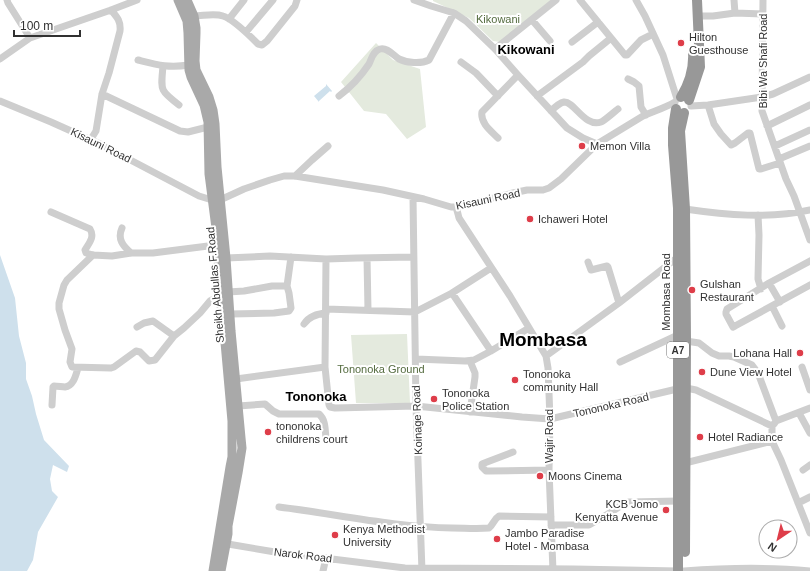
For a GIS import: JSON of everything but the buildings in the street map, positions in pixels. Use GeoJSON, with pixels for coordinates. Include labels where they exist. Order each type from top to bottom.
{"type":"FeatureCollection","features":[{"type":"Feature","properties":{"kind":"highway","name":"Mombasa Road"},"geometry":{"type":"LineString","coordinates":[[684,571],[681,557],[678,501],[682,385],[685,209],[680,131],[684,92],[694,63],[690,0]]}},
{"type":"Feature","properties":{"kind":"highway","name":"A7"},"geometry":{"type":"LineString","coordinates":[[682,104],[700,67],[697,0]]}},
{"type":"Feature","properties":{"kind":"highway","name":"Mombasa Road"},"geometry":{"type":"LineString","coordinates":[[682,104],[673,128],[678,208],[678,257],[682,338]]}},
{"type":"Feature","properties":{"kind":"highway","name":"Mombasa Road"},"geometry":{"type":"LineString","coordinates":[[678,571],[681,557],[685,464],[682,385]]}},
{"type":"Feature","properties":{"kind":"main road","name":"Sheikh Abdullas F.Road"},"geometry":{"type":"LineString","coordinates":[[178,0],[187,21],[188,65],[191,77],[204,105],[207,116],[209,174],[216,197],[226,258],[224,294],[230,314],[241,430],[242,448],[228,526],[213,571]]}},
{"type":"Feature","properties":{"kind":"main road","name":"Sheikh Abdullas F.Road"},"geometry":{"type":"LineString","coordinates":[[187,0],[194,16],[196,33],[195,65],[198,75],[209,97],[215,124],[217,167],[216,246],[224,294],[232,421],[232,457],[222,513],[221,571]]}},
{"type":"Feature","properties":{"kind":"street"},"geometry":{"type":"LineString","coordinates":[[7,0],[30,38]]}},
{"type":"Feature","properties":{"kind":"street"},"geometry":{"type":"LineString","coordinates":[[0,59],[30,38],[137,0]]}},
{"type":"Feature","properties":{"kind":"street"},"geometry":{"type":"LineString","coordinates":[[229,19],[244,0]]}},
{"type":"Feature","properties":{"kind":"street"},"geometry":{"type":"LineString","coordinates":[[246,32],[273,0]]}},
{"type":"Feature","properties":{"kind":"street"},"geometry":{"type":"LineString","coordinates":[[194,16],[224,16],[246,32],[258,44],[262,45],[267,41],[295,6],[298,0]]}},
{"type":"Feature","properties":{"kind":"street"},"geometry":{"type":"LineString","coordinates":[[414,0],[454,13],[466,21],[495,49],[566,128],[597,144]]}},
{"type":"Feature","properties":{"kind":"street"},"geometry":{"type":"LineString","coordinates":[[495,49],[556,0]]}},
{"type":"Feature","properties":{"kind":"street"},"geometry":{"type":"LineString","coordinates":[[580,0],[624,55],[626,55],[641,40],[654,34]]}},
{"type":"Feature","properties":{"kind":"street"},"geometry":{"type":"LineString","coordinates":[[636,0],[654,34],[682,104],[708,106],[762,97],[809,79]]}},
{"type":"Feature","properties":{"kind":"street"},"geometry":{"type":"LineString","coordinates":[[734,0],[736,13]]}},
{"type":"Feature","properties":{"kind":"street","name":"Bibi Wa Shafi Road"},"geometry":{"type":"LineString","coordinates":[[763,0],[762,110],[779,161],[810,240]]}},
{"type":"Feature","properties":{"kind":"street"},"geometry":{"type":"LineString","coordinates":[[91,140],[96,131],[102,94],[120,31],[118,18],[111,10]]}},
{"type":"Feature","properties":{"kind":"street"},"geometry":{"type":"LineString","coordinates":[[339,96],[353,84],[368,65],[374,54],[380,50],[386,50],[398,58],[406,61],[423,62],[429,60],[454,13]]}},
{"type":"Feature","properties":{"kind":"street"},"geometry":{"type":"LineString","coordinates":[[698,16],[736,13],[763,14]]}},
{"type":"Feature","properties":{"kind":"street"},"geometry":{"type":"LineString","coordinates":[[532,20],[550,41]]}},
{"type":"Feature","properties":{"kind":"street"},"geometry":{"type":"LineString","coordinates":[[572,42],[598,22]]}},
{"type":"Feature","properties":{"kind":"street"},"geometry":{"type":"LineString","coordinates":[[537,96],[583,62],[611,38]]}},
{"type":"Feature","properties":{"kind":"street"},"geometry":{"type":"LineString","coordinates":[[138,60],[163,66],[175,67],[188,65]]}},
{"type":"Feature","properties":{"kind":"street"},"geometry":{"type":"LineString","coordinates":[[462,62],[476,73],[498,96]]}},
{"type":"Feature","properties":{"kind":"street"},"geometry":{"type":"LineString","coordinates":[[163,66],[162,88],[165,94],[179,105]]}},
{"type":"Feature","properties":{"kind":"street"},"geometry":{"type":"LineString","coordinates":[[498,138],[486,125],[482,118],[482,112],[518,75]]}},
{"type":"Feature","properties":{"kind":"street"},"geometry":{"type":"LineString","coordinates":[[628,79],[639,86],[641,106],[646,115]]}},
{"type":"Feature","properties":{"kind":"street"},"geometry":{"type":"LineString","coordinates":[[102,94],[180,132],[188,132],[208,127]]}},
{"type":"Feature","properties":{"kind":"street","name":"Kisauni Road"},"geometry":{"type":"LineString","coordinates":[[0,101],[100,144],[199,196],[216,197],[232,194],[244,188],[284,176],[295,176],[383,190],[424,199],[451,207],[518,192],[549,188],[562,179],[597,144],[646,115],[666,107],[682,104]]}},
{"type":"Feature","properties":{"kind":"street"},"geometry":{"type":"LineString","coordinates":[[551,111],[562,102],[569,103],[585,118],[593,123],[600,122],[618,109]]}},
{"type":"Feature","properties":{"kind":"street"},"geometry":{"type":"LineString","coordinates":[[708,106],[714,124],[731,145],[748,133],[750,134],[759,169],[810,146]]}},
{"type":"Feature","properties":{"kind":"street"},"geometry":{"type":"LineString","coordinates":[[767,126],[810,106]]}},
{"type":"Feature","properties":{"kind":"street"},"geometry":{"type":"LineString","coordinates":[[775,146],[810,130]]}},
{"type":"Feature","properties":{"kind":"street"},"geometry":{"type":"LineString","coordinates":[[96,131],[100,144]]}},
{"type":"Feature","properties":{"kind":"street"},"geometry":{"type":"LineString","coordinates":[[295,176],[328,146]]}},
{"type":"Feature","properties":{"kind":"street","name":"Koinage Road"},"geometry":{"type":"LineString","coordinates":[[413,197],[416,406],[422,570]]}},
{"type":"Feature","properties":{"kind":"street","name":"Wajir Road"},"geometry":{"type":"LineString","coordinates":[[456,207],[459,218],[546,356],[548,368],[550,419],[549,470],[553,570]]}},
{"type":"Feature","properties":{"kind":"street"},"geometry":{"type":"LineString","coordinates":[[685,209],[719,214],[758,215],[787,214],[810,210]]}},
{"type":"Feature","properties":{"kind":"street"},"geometry":{"type":"LineString","coordinates":[[51,212],[90,229],[92,235],[85,250],[86,253],[93,255],[112,256],[131,253],[142,254],[216,246]]}},
{"type":"Feature","properties":{"kind":"street"},"geometry":{"type":"LineString","coordinates":[[758,215],[758,279],[761,289]]}},
{"type":"Feature","properties":{"kind":"street"},"geometry":{"type":"LineString","coordinates":[[122,228],[120,240],[123,246],[131,253]]}},
{"type":"Feature","properties":{"kind":"street"},"geometry":{"type":"LineString","coordinates":[[93,255],[64,285],[59,303],[65,330],[72,349],[72,367],[111,368],[136,351],[140,352],[149,361],[152,361],[174,336],[200,313],[210,301],[224,294],[272,286],[287,286]]}},
{"type":"Feature","properties":{"kind":"street"},"geometry":{"type":"LineString","coordinates":[[226,258],[270,256],[326,259],[413,257]]}},
{"type":"Feature","properties":{"kind":"street"},"geometry":{"type":"LineString","coordinates":[[546,356],[678,257]]}},
{"type":"Feature","properties":{"kind":"street"},"geometry":{"type":"LineString","coordinates":[[230,314],[274,313],[290,310],[291,308],[287,286],[291,258]]}},
{"type":"Feature","properties":{"kind":"street"},"geometry":{"type":"LineString","coordinates":[[367,258],[368,310]]}},
{"type":"Feature","properties":{"kind":"street"},"geometry":{"type":"LineString","coordinates":[[236,379],[325,367],[326,259]]}},
{"type":"Feature","properties":{"kind":"street"},"geometry":{"type":"LineString","coordinates":[[810,261],[726,310],[726,314],[733,326],[810,285]]}},
{"type":"Feature","properties":{"kind":"street"},"geometry":{"type":"LineString","coordinates":[[588,262],[591,270],[608,267],[619,302]]}},
{"type":"Feature","properties":{"kind":"street"},"geometry":{"type":"LineString","coordinates":[[304,324],[306,320],[326,311],[368,310],[414,312],[452,293],[491,268]]}},
{"type":"Feature","properties":{"kind":"street"},"geometry":{"type":"LineString","coordinates":[[770,283],[780,302]]}},
{"type":"Feature","properties":{"kind":"street"},"geometry":{"type":"LineString","coordinates":[[452,293],[492,351]]}},
{"type":"Feature","properties":{"kind":"street"},"geometry":{"type":"LineString","coordinates":[[772,306],[782,326]]}},
{"type":"Feature","properties":{"kind":"street"},"geometry":{"type":"LineString","coordinates":[[138,328],[144,323],[153,321],[174,336]]}},
{"type":"Feature","properties":{"kind":"street"},"geometry":{"type":"LineString","coordinates":[[416,359],[474,360],[492,351],[529,328]]}},
{"type":"Feature","properties":{"kind":"street"},"geometry":{"type":"LineString","coordinates":[[620,362],[682,338],[699,343],[712,353],[719,356],[734,357],[752,364],[758,372],[774,424],[772,441],[809,528]]}},
{"type":"Feature","properties":{"kind":"street"},"geometry":{"type":"LineString","coordinates":[[470,361],[475,373],[470,412]]}},
{"type":"Feature","properties":{"kind":"street","name":"Tononoka Road"},"geometry":{"type":"LineString","coordinates":[[325,367],[329,403],[332,408],[416,406],[550,419],[682,385]]}},
{"type":"Feature","properties":{"kind":"street"},"geometry":{"type":"LineString","coordinates":[[802,367],[810,390]]}},
{"type":"Feature","properties":{"kind":"street"},"geometry":{"type":"LineString","coordinates":[[52,405],[53,387],[69,386],[75,378],[78,368]]}},
{"type":"Feature","properties":{"kind":"street"},"geometry":{"type":"LineString","coordinates":[[682,385],[774,424],[810,408]]}},
{"type":"Feature","properties":{"kind":"street"},"geometry":{"type":"LineString","coordinates":[[238,406],[265,404],[279,414],[320,414],[324,420],[326,439]]}},
{"type":"Feature","properties":{"kind":"street"},"geometry":{"type":"LineString","coordinates":[[799,413],[810,433]]}},
{"type":"Feature","properties":{"kind":"street"},"geometry":{"type":"LineString","coordinates":[[685,464],[772,441]]}},
{"type":"Feature","properties":{"kind":"street"},"geometry":{"type":"LineString","coordinates":[[513,452],[482,464],[482,467],[486,471],[549,470]]}},
{"type":"Feature","properties":{"kind":"street"},"geometry":{"type":"LineString","coordinates":[[804,470],[810,466]]}},
{"type":"Feature","properties":{"kind":"street"},"geometry":{"type":"LineString","coordinates":[[798,503],[810,497]]}},
{"type":"Feature","properties":{"kind":"street"},"geometry":{"type":"LineString","coordinates":[[279,507],[420,526],[443,528],[486,528],[492,526],[495,519],[499,516],[589,525],[619,506],[629,502],[678,501]]}},
{"type":"Feature","properties":{"kind":"street","name":"Narok Road"},"geometry":{"type":"LineString","coordinates":[[222,543],[275,552],[422,570],[678,571]]}},
{"type":"Feature","properties":{"kind":"street"},"geometry":{"type":"LineString","coordinates":[[323,571],[326,558]]}},
{"type":"Feature","properties":{"kind":"street"},"geometry":{"type":"LineString","coordinates":[[684,571],[806,571]]}},
{"type":"Feature","properties":{"kind":"green space","name":"Kikowani"},"geometry":{"type":"Polygon","coordinates":[[[433,0],[553,0],[500,42],[493,41],[469,18],[433,0]]]}},
{"type":"Feature","properties":{"kind":"green space"},"geometry":{"type":"Polygon","coordinates":[[[376,43],[393,60],[420,69],[426,127],[407,139],[386,114],[364,111],[341,82],[376,43]]]}},
{"type":"Feature","properties":{"kind":"green space","name":"Tononoka Ground"},"geometry":{"type":"Polygon","coordinates":[[[407,334],[410,403],[356,403],[351,335],[407,334]]]}},
{"type":"Feature","properties":{"kind":"water"},"geometry":{"type":"Polygon","coordinates":[[[326,84],[332,91],[330,91],[319,102],[314,96],[326,86],[326,84]]]}},
{"type":"Feature","properties":{"kind":"water"},"geometry":{"type":"Polygon","coordinates":[[[0,255],[15,298],[19,336],[26,363],[26,379],[44,440],[69,466],[67,472],[53,465],[50,479],[52,491],[58,497],[38,532],[33,560],[27,571],[0,571],[0,255]]]}},
{"type":"Feature","properties":{"kind":"place","name":"Hilton Guesthouse"},"geometry":{"type":"Point","coordinates":[681,43]}},
{"type":"Feature","properties":{"kind":"place","name":"Memon Villa"},"geometry":{"type":"Point","coordinates":[582,146]}},
{"type":"Feature","properties":{"kind":"place","name":"Ichaweri Hotel"},"geometry":{"type":"Point","coordinates":[530,219]}},
{"type":"Feature","properties":{"kind":"place","name":"Gulshan Restaurant"},"geometry":{"type":"Point","coordinates":[692,290]}},
{"type":"Feature","properties":{"kind":"place","name":"Lohana Hall"},"geometry":{"type":"Point","coordinates":[800,353]}},
{"type":"Feature","properties":{"kind":"place","name":"Dune View Hotel"},"geometry":{"type":"Point","coordinates":[702,372]}},
{"type":"Feature","properties":{"kind":"place","name":"Tononoka community Hall"},"geometry":{"type":"Point","coordinates":[515,380]}},
{"type":"Feature","properties":{"kind":"place","name":"Tononoka Police Station"},"geometry":{"type":"Point","coordinates":[434,399]}},
{"type":"Feature","properties":{"kind":"place","name":"tononoka childrens court"},"geometry":{"type":"Point","coordinates":[268,432]}},
{"type":"Feature","properties":{"kind":"place","name":"Hotel Radiance"},"geometry":{"type":"Point","coordinates":[700,437]}},
{"type":"Feature","properties":{"kind":"place","name":"Moons Cinema"},"geometry":{"type":"Point","coordinates":[540,476]}},
{"type":"Feature","properties":{"kind":"place","name":"KCB Jomo Kenyatta Avenue"},"geometry":{"type":"Point","coordinates":[666,510]}},
{"type":"Feature","properties":{"kind":"place","name":"Kenya Methodist University"},"geometry":{"type":"Point","coordinates":[335,535]}},
{"type":"Feature","properties":{"kind":"place","name":"Jambo Paradise Hotel - Mombasa"},"geometry":{"type":"Point","coordinates":[497,539]}},
{"type":"Feature","properties":{"kind":"district","name":"Kikowani"},"geometry":{"type":"Point","coordinates":[526,49]}},
{"type":"Feature","properties":{"kind":"district","name":"Mombasa"},"geometry":{"type":"Point","coordinates":[543,339]}},
{"type":"Feature","properties":{"kind":"district","name":"Tononoka"},"geometry":{"type":"Point","coordinates":[316,396]}}]}
